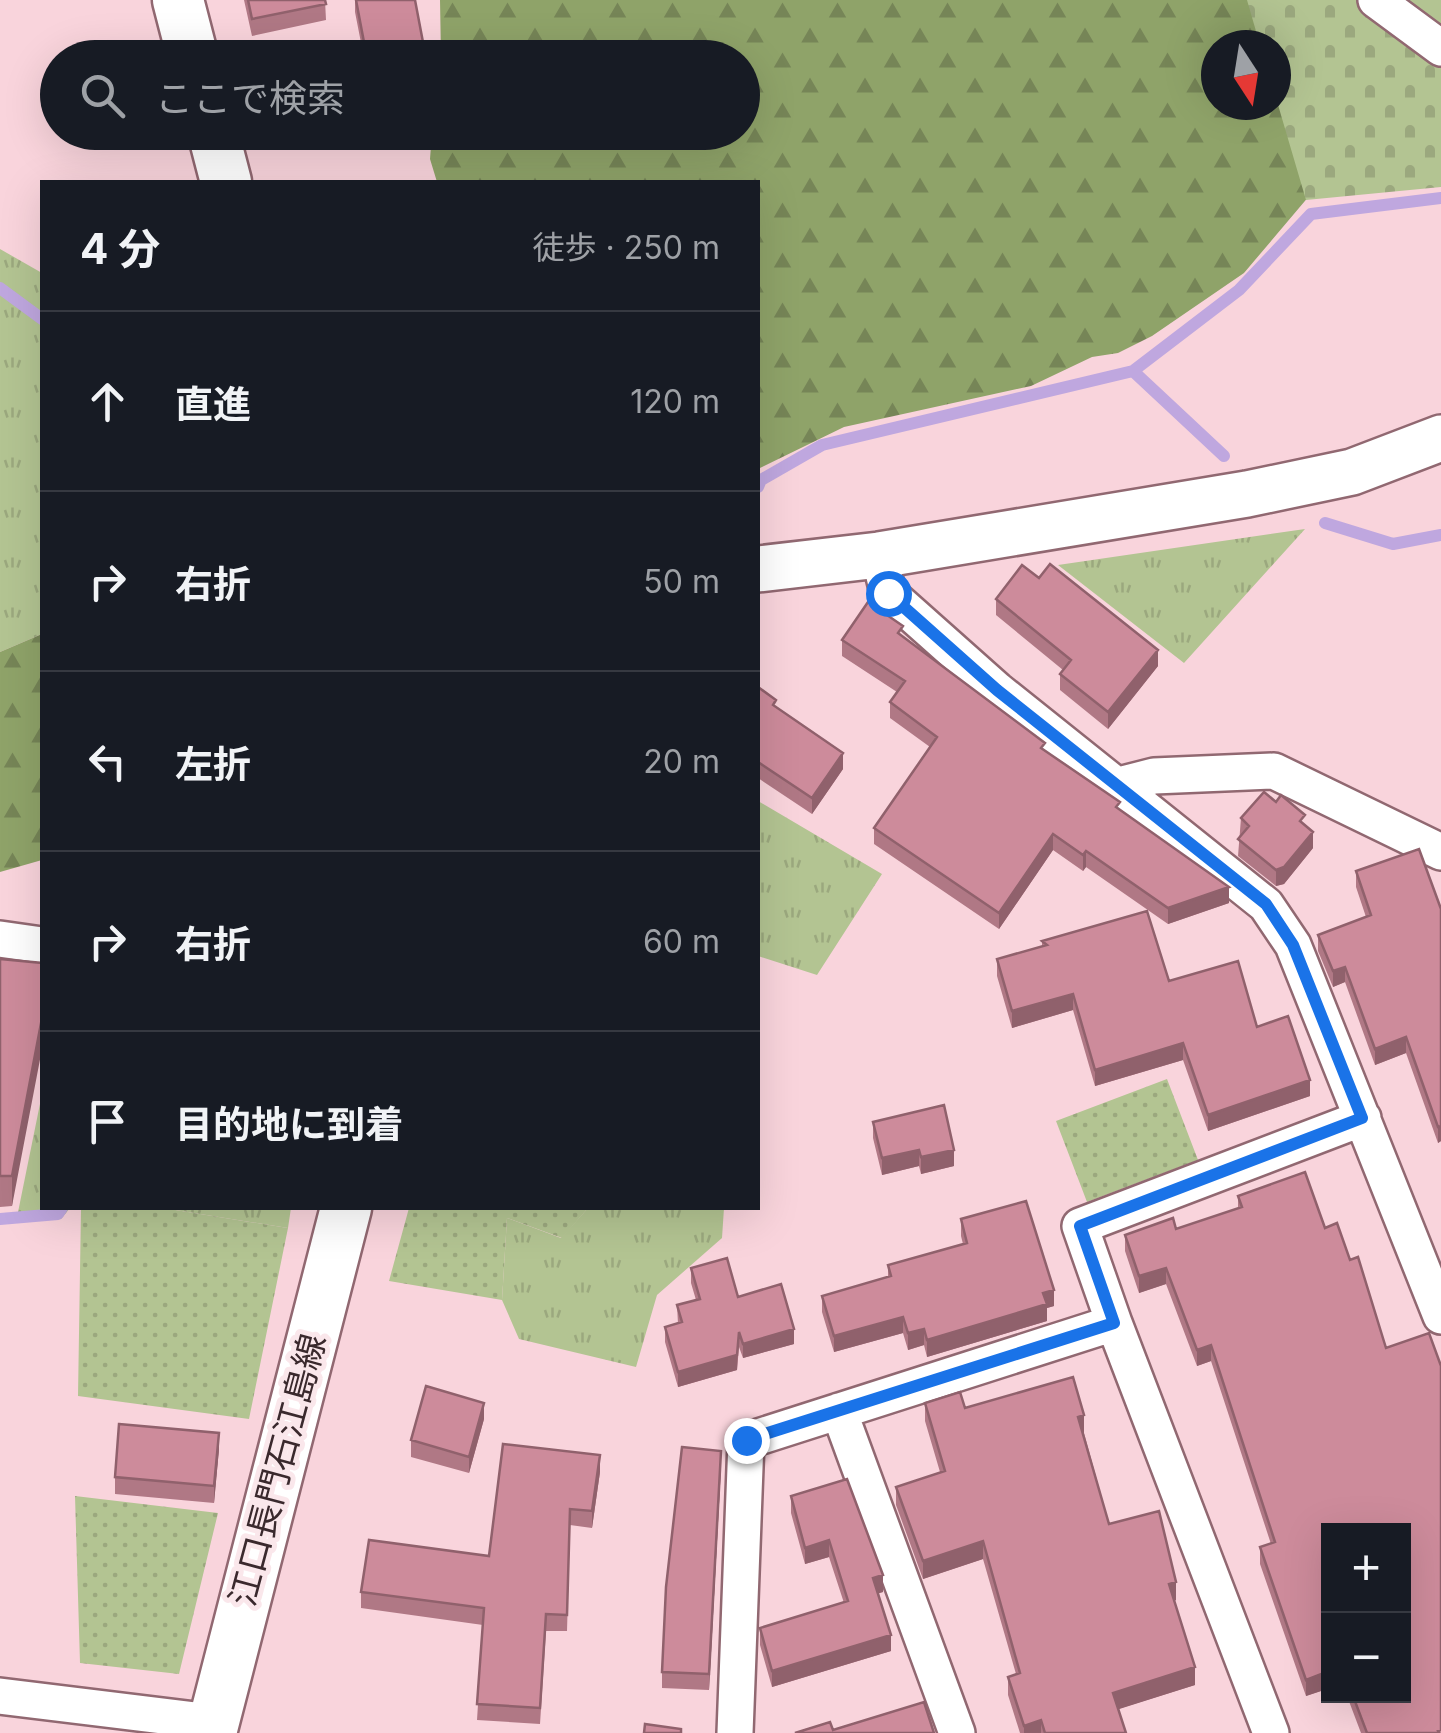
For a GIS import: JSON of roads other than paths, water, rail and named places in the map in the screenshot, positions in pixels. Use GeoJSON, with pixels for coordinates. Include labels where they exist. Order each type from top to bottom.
{"type":"FeatureCollection","features":[{"type":"Feature","properties":{"kind":"main road"},"geometry":{"type":"LineString","coordinates":[[178,0],[188,40]]}},
{"type":"Feature","properties":{"kind":"main road"},"geometry":{"type":"LineString","coordinates":[[218,150],[225,180]]}},
{"type":"Feature","properties":{"kind":"main road","name":"江口長門石江島線"},"geometry":{"type":"LineString","coordinates":[[211,1728],[345,1210]]}},
{"type":"Feature","properties":{"kind":"street"},"geometry":{"type":"LineString","coordinates":[[1376,0],[1441,48]]}},
{"type":"Feature","properties":{"kind":"street"},"geometry":{"type":"LineString","coordinates":[[760,569],[879,555],[1247,494],[1352,472],[1441,438]]}},
{"type":"Feature","properties":{"kind":"street"},"geometry":{"type":"LineString","coordinates":[[879,555],[888,593],[997,690],[1266,904],[1293,945],[1441,1316]]}},
{"type":"Feature","properties":{"kind":"street"},"geometry":{"type":"LineString","coordinates":[[1119,785],[1154,776],[1274,771],[1441,852]]}},
{"type":"Feature","properties":{"kind":"street"},"geometry":{"type":"LineString","coordinates":[[0,939],[40,944]]}},
{"type":"Feature","properties":{"kind":"street"},"geometry":{"type":"LineString","coordinates":[[1271,1733],[1080,1226],[1362,1118]]}},
{"type":"Feature","properties":{"kind":"street"},"geometry":{"type":"LineString","coordinates":[[735,1733],[746,1440],[1114,1323]]}},
{"type":"Feature","properties":{"kind":"street"},"geometry":{"type":"LineString","coordinates":[[839,1411],[957,1733]]}},
{"type":"Feature","properties":{"kind":"street"},"geometry":{"type":"LineString","coordinates":[[0,1696],[211,1728]]}},
{"type":"Feature","properties":{"kind":"waterway"},"geometry":{"type":"LineString","coordinates":[[1133,371],[1239,290],[1311,214],[1441,198]]}},
{"type":"Feature","properties":{"kind":"waterway"},"geometry":{"type":"LineString","coordinates":[[0,288],[40,318]]}},
{"type":"Feature","properties":{"kind":"waterway"},"geometry":{"type":"LineString","coordinates":[[760,482],[822,445],[1133,371],[1224,456]]}},
{"type":"Feature","properties":{"kind":"waterway"},"geometry":{"type":"LineString","coordinates":[[1325,523],[1393,544],[1441,535]]}},
{"type":"Feature","properties":{"kind":"waterway"},"geometry":{"type":"LineString","coordinates":[[0,1219],[58,1214],[61,1210]]}}]}
